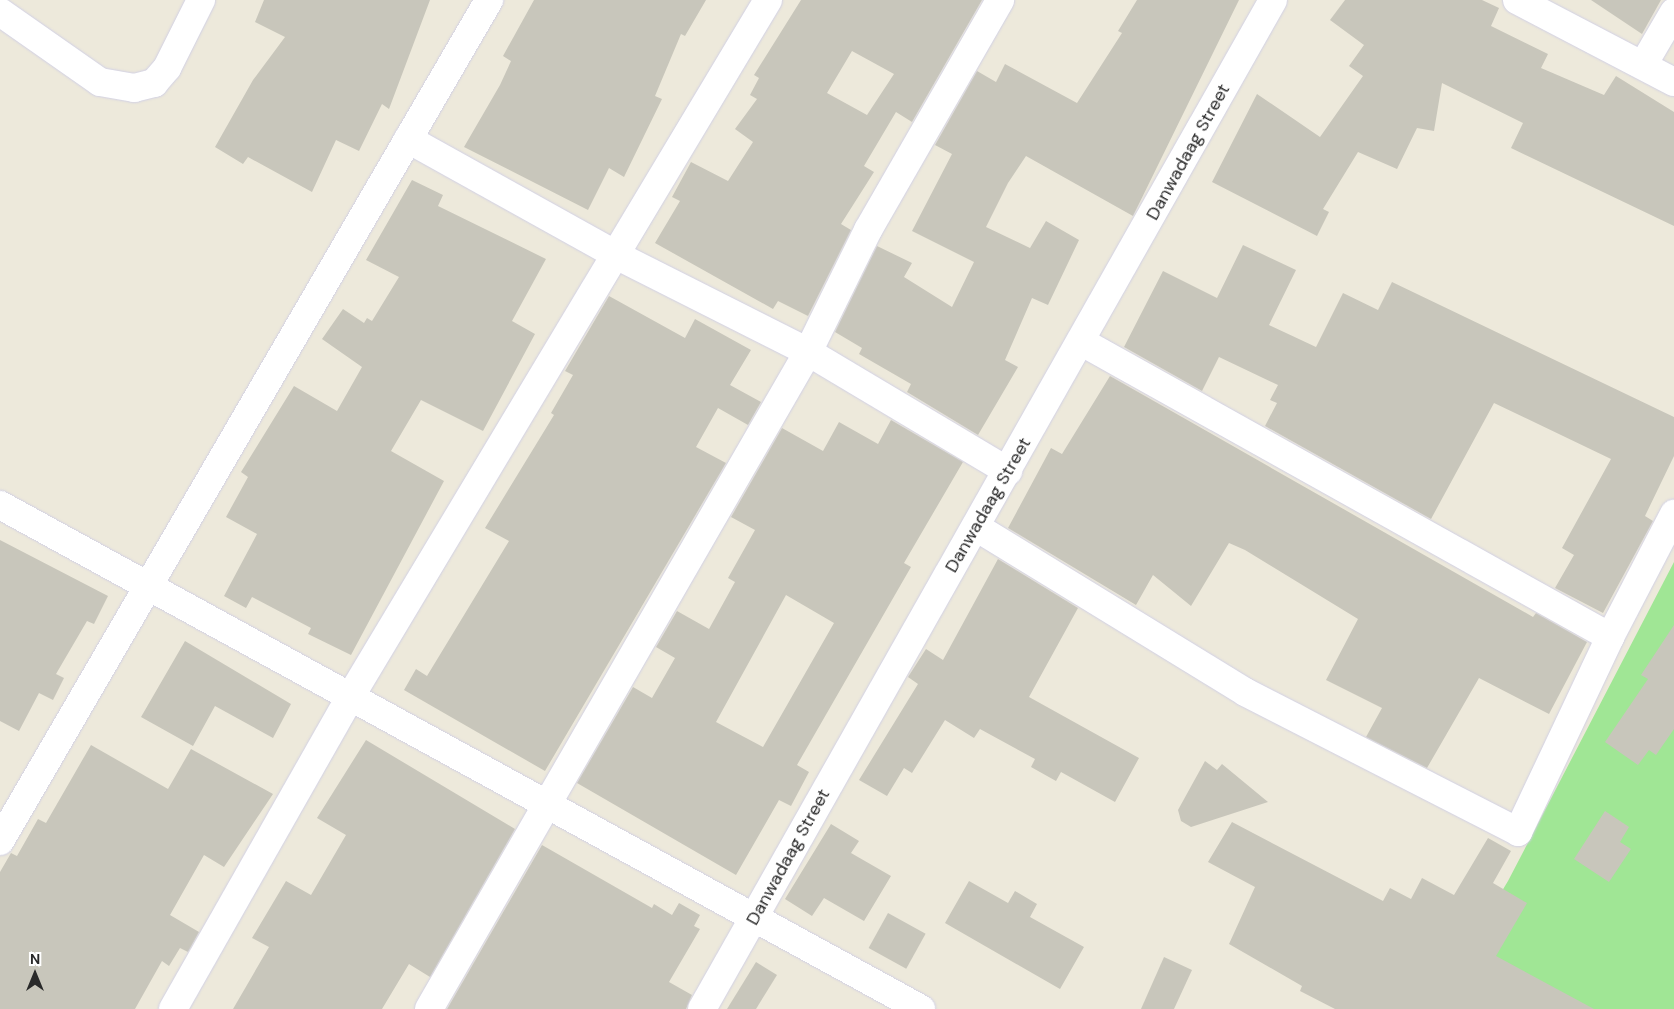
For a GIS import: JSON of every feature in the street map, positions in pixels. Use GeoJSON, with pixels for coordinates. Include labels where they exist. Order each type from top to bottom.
{"type":"FeatureCollection","features":[{"type":"Feature","properties":{"kind":"street"},"geometry":{"type":"LineString","coordinates":[[0,12],[100,82],[134,88],[154,82],[166,68],[201,0]]}},
{"type":"Feature","properties":{"kind":"street"},"geometry":{"type":"LineString","coordinates":[[0,841],[146,586],[489,0]]}},
{"type":"Feature","properties":{"kind":"street"},"geometry":{"type":"LineString","coordinates":[[173,1009],[349,699],[618,256],[768,0]]}},
{"type":"Feature","properties":{"kind":"street"},"geometry":{"type":"LineString","coordinates":[[429,1009],[808,352],[868,230],[1000,0]]}},
{"type":"Feature","properties":{"kind":"street","name":"Danwadaag Street"},"geometry":{"type":"LineString","coordinates":[[702,1009],[1082,342],[1273,0]]}},
{"type":"Feature","properties":{"kind":"street"},"geometry":{"type":"LineString","coordinates":[[1517,0],[1674,82]]}},
{"type":"Feature","properties":{"kind":"street"},"geometry":{"type":"LineString","coordinates":[[1643,65],[1674,12]]}},
{"type":"Feature","properties":{"kind":"street"},"geometry":{"type":"LineString","coordinates":[[408,139],[618,256],[808,352],[1008,471]]}},
{"type":"Feature","properties":{"kind":"street"},"geometry":{"type":"LineString","coordinates":[[1082,342],[1610,637]]}},
{"type":"Feature","properties":{"kind":"street"},"geometry":{"type":"LineString","coordinates":[[0,505],[349,699],[756,916],[921,1009]]}},
{"type":"Feature","properties":{"kind":"street"},"geometry":{"type":"LineString","coordinates":[[976,527],[1245,692],[1518,832],[1610,637],[1674,514]]}},
{"type":"Feature","properties":{"kind":"green space"},"geometry":{"type":"Polygon","coordinates":[[[1674,562],[1674,1009],[1431,1009],[1508,881],[1674,562]]]}},
{"type":"Feature","properties":{"kind":"building"},"geometry":{"type":"Polygon","coordinates":[[[264,0],[430,0],[389,109],[382,104],[359,151],[336,140],[312,192],[248,157],[243,164],[215,147],[253,80],[285,37],[255,22],[264,0]]]}},
{"type":"Feature","properties":{"kind":"building"},"geometry":{"type":"Polygon","coordinates":[[[534,0],[706,0],[685,36],[681,34],[655,96],[662,99],[624,177],[609,168],[588,210],[464,147],[500,85],[511,61],[503,56],[534,0]]]}},
{"type":"Feature","properties":{"kind":"building"},"geometry":{"type":"Polygon","coordinates":[[[801,0],[982,0],[912,122],[896,112],[864,166],[874,172],[841,224],[851,230],[808,316],[778,301],[773,309],[655,243],[680,201],[672,197],[691,162],[728,181],[753,142],[735,129],[757,99],[750,95],[759,78],[754,75],[801,0]],[[852,51],[827,93],[867,115],[894,74],[852,51]]]}},
{"type":"Feature","properties":{"kind":"building"},"geometry":{"type":"Polygon","coordinates":[[[1137,0],[1239,0],[1133,216],[1026,156],[1008,183],[986,227],[1030,248],[1046,221],[1079,240],[1048,305],[1032,298],[1005,360],[1018,367],[978,435],[907,392],[911,384],[859,354],[862,348],[835,332],[877,246],[912,263],[904,277],[952,307],[974,262],[912,231],[952,154],[935,145],[977,71],[996,82],[1005,64],[1077,103],[1122,33],[1118,31],[1137,0]]]}},
{"type":"Feature","properties":{"kind":"building"},"geometry":{"type":"Polygon","coordinates":[[[1345,0],[1482,0],[1499,8],[1491,26],[1548,54],[1541,68],[1604,95],[1616,76],[1674,112],[1674,226],[1511,148],[1523,123],[1442,83],[1434,131],[1417,128],[1397,169],[1358,152],[1323,209],[1329,212],[1317,236],[1212,182],[1257,94],[1320,137],[1363,76],[1349,66],[1364,45],[1330,20],[1345,0]]]}},
{"type":"Feature","properties":{"kind":"building"},"geometry":{"type":"Polygon","coordinates":[[[1591,0],[1661,0],[1642,34],[1591,0]]]}},
{"type":"Feature","properties":{"kind":"building"},"geometry":{"type":"Polygon","coordinates":[[[412,180],[443,195],[438,206],[546,259],[512,321],[535,334],[483,431],[421,400],[391,451],[444,481],[351,655],[308,634],[311,628],[252,597],[246,608],[224,596],[257,534],[226,517],[248,477],[241,472],[294,386],[337,411],[362,367],[322,339],[343,309],[364,323],[367,318],[372,321],[399,277],[366,260],[412,180]]]}},
{"type":"Feature","properties":{"kind":"building"},"geometry":{"type":"Polygon","coordinates":[[[1243,245],[1296,270],[1269,325],[1316,347],[1343,293],[1378,310],[1392,282],[1674,417],[1674,456],[1645,516],[1653,521],[1603,613],[1555,588],[1574,555],[1562,548],[1611,459],[1494,403],[1431,519],[1265,426],[1277,403],[1270,400],[1278,385],[1219,357],[1202,391],[1124,347],[1163,271],[1217,298],[1243,245]]]}},
{"type":"Feature","properties":{"kind":"building"},"geometry":{"type":"Polygon","coordinates":[[[609,296],[685,338],[695,319],[751,350],[730,385],[761,402],[748,425],[718,408],[696,447],[726,463],[545,771],[404,690],[416,669],[427,676],[509,541],[485,528],[554,415],[551,413],[573,375],[565,371],[609,296]]]}},
{"type":"Feature","properties":{"kind":"building"},"geometry":{"type":"Polygon","coordinates":[[[1110,376],[1533,617],[1536,613],[1587,642],[1549,714],[1479,678],[1427,768],[1366,737],[1382,708],[1326,680],[1358,619],[1245,550],[1229,543],[1191,606],[1153,575],[1136,605],[1008,528],[1051,448],[1062,454],[1110,376]]]}},
{"type":"Feature","properties":{"kind":"building"},"geometry":{"type":"Polygon","coordinates":[[[891,420],[963,462],[904,563],[911,567],[797,765],[809,772],[791,806],[779,800],[736,875],[577,783],[633,687],[652,698],[675,658],[656,647],[677,611],[709,629],[735,582],[728,578],[755,530],[731,517],[782,428],[823,451],[839,422],[878,444],[891,420]],[[786,595],[716,722],[763,747],[834,623],[786,595]]]}},
{"type":"Feature","properties":{"kind":"building"},"geometry":{"type":"Polygon","coordinates":[[[0,540],[108,596],[94,624],[87,621],[56,674],[64,678],[53,700],[39,693],[19,731],[0,721],[0,540]]]}},
{"type":"Feature","properties":{"kind":"building"},"geometry":{"type":"Polygon","coordinates":[[[998,559],[1078,608],[1029,697],[1139,758],[1115,802],[1061,772],[1056,781],[1031,767],[1035,759],[980,729],[974,738],[945,720],[912,773],[904,768],[887,796],[859,780],[918,684],[908,677],[926,649],[943,660],[998,559]]]}},
{"type":"Feature","properties":{"kind":"building"},"geometry":{"type":"Polygon","coordinates":[[[1674,625],[1674,729],[1656,755],[1649,750],[1638,765],[1605,742],[1648,679],[1641,675],[1674,625]]]}},
{"type":"Feature","properties":{"kind":"building"},"geometry":{"type":"Polygon","coordinates":[[[185,641],[291,704],[273,738],[215,706],[193,746],[141,717],[185,641]]]}},
{"type":"Feature","properties":{"kind":"building"},"geometry":{"type":"Polygon","coordinates":[[[366,740],[515,829],[430,977],[409,964],[382,1009],[233,1009],[269,947],[252,938],[286,881],[311,895],[346,835],[317,818],[366,740]]]}},
{"type":"Feature","properties":{"kind":"building"},"geometry":{"type":"Polygon","coordinates":[[[91,745],[168,789],[191,749],[273,794],[224,867],[204,855],[170,915],[199,932],[188,952],[180,948],[169,966],[162,961],[135,1009],[0,1009],[0,872],[11,853],[17,856],[38,819],[46,823],[91,745]]]}},
{"type":"Feature","properties":{"kind":"building"},"geometry":{"type":"Polygon","coordinates":[[[1205,761],[1217,770],[1222,764],[1268,802],[1191,827],[1181,821],[1178,810],[1205,761]]]}},
{"type":"Feature","properties":{"kind":"building"},"geometry":{"type":"Polygon","coordinates":[[[1605,811],[1629,827],[1620,842],[1631,849],[1609,882],[1574,859],[1605,811]]]}},
{"type":"Feature","properties":{"kind":"building"},"geometry":{"type":"Polygon","coordinates":[[[1232,822],[1383,901],[1390,888],[1411,899],[1422,878],[1454,895],[1488,838],[1511,851],[1493,883],[1527,903],[1496,956],[1594,1009],[1335,1009],[1300,991],[1302,986],[1229,944],[1255,887],[1208,862],[1232,822]]]}},
{"type":"Feature","properties":{"kind":"building"},"geometry":{"type":"Polygon","coordinates":[[[831,824],[859,841],[851,853],[891,876],[864,921],[824,898],[812,916],[785,899],[831,824]]]}},
{"type":"Feature","properties":{"kind":"building"},"geometry":{"type":"Polygon","coordinates":[[[542,845],[652,908],[654,904],[672,915],[679,903],[700,915],[694,926],[700,929],[669,982],[692,995],[686,1009],[447,1009],[542,845]]]}},
{"type":"Feature","properties":{"kind":"building"},"geometry":{"type":"Polygon","coordinates":[[[969,881],[1008,903],[1015,891],[1037,904],[1030,917],[1084,947],[1060,989],[945,923],[969,881]]]}},
{"type":"Feature","properties":{"kind":"building"},"geometry":{"type":"Polygon","coordinates":[[[888,913],[926,934],[906,969],[869,948],[888,913]]]}},
{"type":"Feature","properties":{"kind":"building"},"geometry":{"type":"Polygon","coordinates":[[[1164,957],[1192,970],[1174,1009],[1141,1009],[1164,957]]]}},
{"type":"Feature","properties":{"kind":"building"},"geometry":{"type":"Polygon","coordinates":[[[756,962],[777,975],[756,1009],[727,1009],[756,962]]]}}]}
